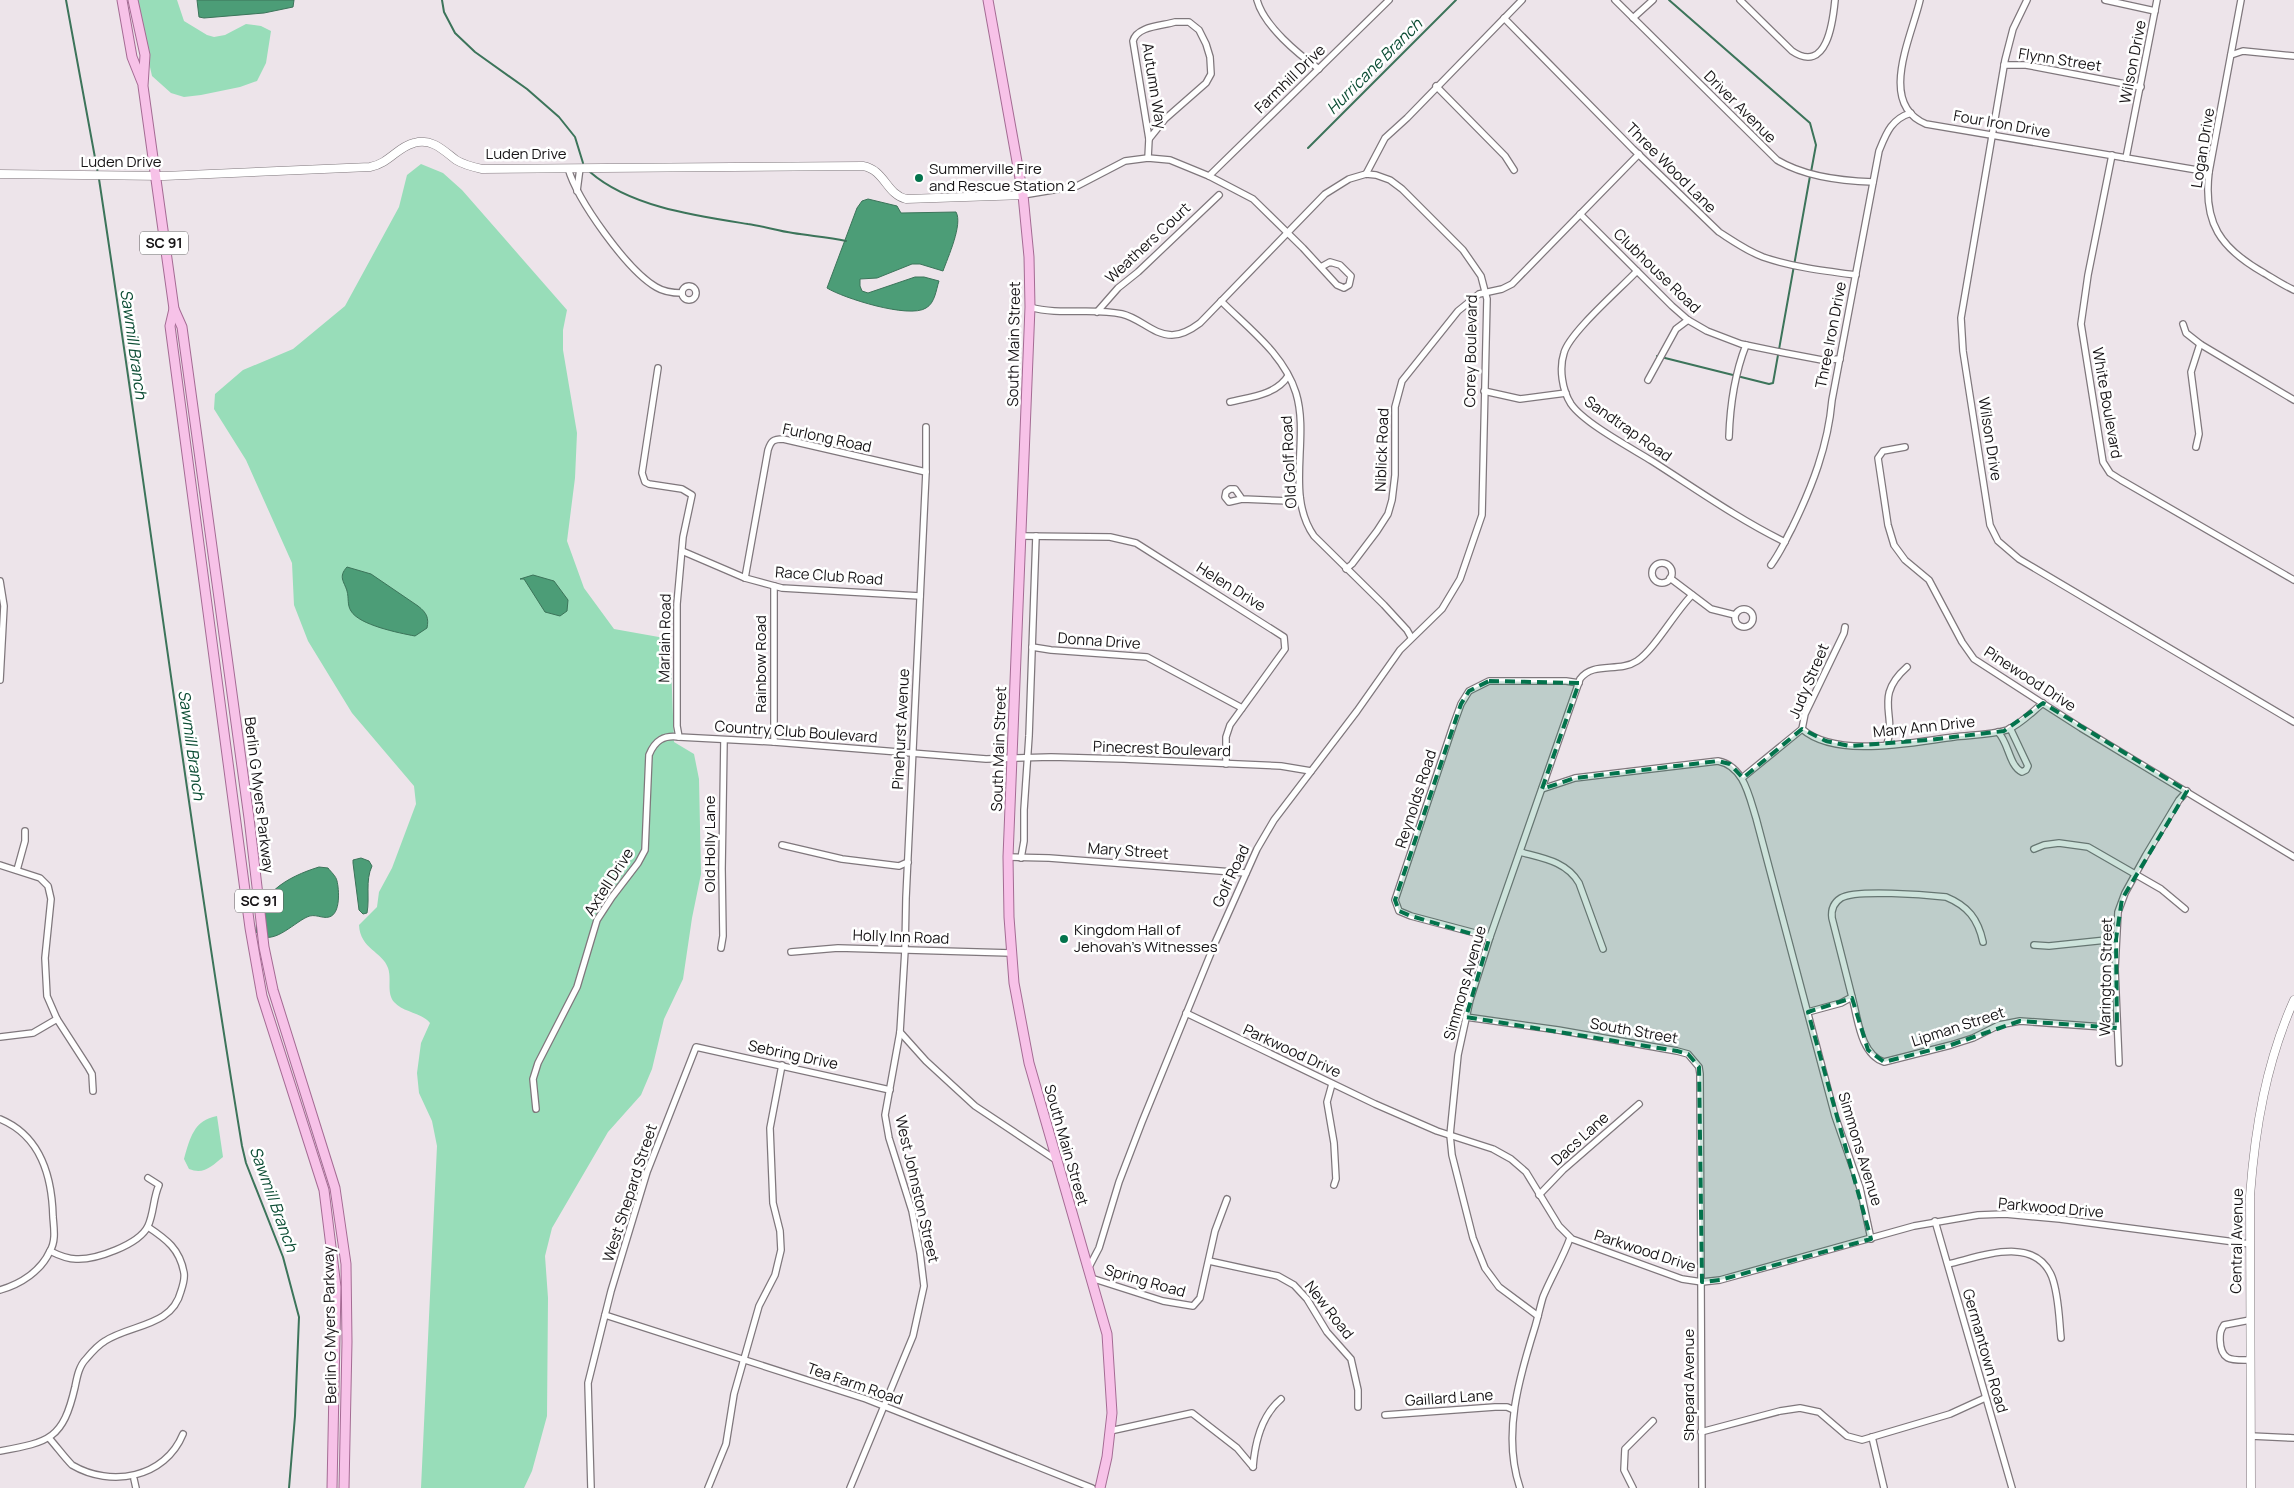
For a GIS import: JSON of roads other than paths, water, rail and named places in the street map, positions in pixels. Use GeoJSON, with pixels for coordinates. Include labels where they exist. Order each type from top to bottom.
{"type":"FeatureCollection","features":[{"type":"Feature","properties":{"kind":"main road","name":"Berlin G Myers Parkway"},"geometry":{"type":"LineString","coordinates":[[122,0],[132,56],[143,86]]}},
{"type":"Feature","properties":{"kind":"main road","name":"Berlin G Myers Parkway"},"geometry":{"type":"LineString","coordinates":[[133,0],[145,55],[143,86],[154,176],[174,309],[182,327],[249,818],[264,947],[273,990],[335,1188],[346,1264],[347,1342],[344,1488]]}},
{"type":"Feature","properties":{"kind":"main road","name":"South Main Street"},"geometry":{"type":"LineString","coordinates":[[988,0],[1023,195],[1029,257],[1030,307],[1022,536],[1008,857],[1011,953],[1021,1031],[1056,1160],[1107,1334],[1112,1394],[1110,1431],[1100,1488]]}},
{"type":"Feature","properties":{"kind":"main road","name":"Berlin G Myers Parkway"},"geometry":{"type":"LineString","coordinates":[[174,309],[170,326],[236,820],[262,996],[324,1190],[336,1287],[332,1488]]}},
{"type":"Feature","properties":{"kind":"main road"},"geometry":{"type":"LineString","coordinates":[[236,820],[249,818]]}},
{"type":"Feature","properties":{"kind":"street"},"geometry":{"type":"LineString","coordinates":[[1257,0],[1267,20],[1296,51],[1319,70]]}},
{"type":"Feature","properties":{"kind":"street","name":"Farmhill Drive"},"geometry":{"type":"LineString","coordinates":[[1209,176],[1389,0]]}},
{"type":"Feature","properties":{"kind":"street"},"geometry":{"type":"LineString","coordinates":[[1030,307],[1044,311],[1097,312],[1130,316],[1154,330],[1174,335],[1194,328],[1314,204],[1336,185],[1366,174],[1390,132],[1407,118],[1436,86],[1522,0]]}},
{"type":"Feature","properties":{"kind":"street","name":"Driver Avenue"},"geometry":{"type":"LineString","coordinates":[[1615,0],[1777,160],[1805,173],[1858,182],[1873,182]]}},
{"type":"Feature","properties":{"kind":"street"},"geometry":{"type":"LineString","coordinates":[[1633,18],[1653,0]]}},
{"type":"Feature","properties":{"kind":"street"},"geometry":{"type":"LineString","coordinates":[[1740,0],[1792,51],[1803,56],[1819,52],[1826,44],[1830,33],[1835,0]]}},
{"type":"Feature","properties":{"kind":"street"},"geometry":{"type":"LineString","coordinates":[[1911,113],[1904,105],[1901,67],[1920,0]]}},
{"type":"Feature","properties":{"kind":"street","name":"Wilson Drive"},"geometry":{"type":"LineString","coordinates":[[2027,0],[2013,29],[2004,66],[1961,318],[1963,351],[1986,504],[1993,534],[2004,548],[2019,559],[2294,722]]}},
{"type":"Feature","properties":{"kind":"street"},"geometry":{"type":"LineString","coordinates":[[2104,0],[2155,11]]}},
{"type":"Feature","properties":{"kind":"street","name":"Wilson Drive"},"geometry":{"type":"LineString","coordinates":[[2126,158],[2157,0]]}},
{"type":"Feature","properties":{"kind":"street","name":"Logan Drive"},"geometry":{"type":"LineString","coordinates":[[2241,0],[2210,172],[2209,210],[2213,225],[2224,243],[2248,263],[2294,290]]}},
{"type":"Feature","properties":{"kind":"street","name":"Three Wood Lane"},"geometry":{"type":"LineString","coordinates":[[1504,18],[1706,220],[1733,241],[1763,257],[1784,263],[1856,275]]}},
{"type":"Feature","properties":{"kind":"street","name":"Autumn Way"},"geometry":{"type":"LineString","coordinates":[[1148,158],[1150,139],[1132,41],[1134,36],[1144,29],[1175,22],[1189,22],[1199,30],[1206,44],[1210,56],[1211,74],[1206,83],[1165,119],[1150,139]]}},
{"type":"Feature","properties":{"kind":"street"},"geometry":{"type":"LineString","coordinates":[[2231,55],[2243,51],[2294,56]]}},
{"type":"Feature","properties":{"kind":"street","name":"Flynn Street"},"geometry":{"type":"LineString","coordinates":[[2004,66],[2026,65],[2141,87]]}},
{"type":"Feature","properties":{"kind":"street"},"geometry":{"type":"LineString","coordinates":[[1436,86],[1505,156],[1514,170]]}},
{"type":"Feature","properties":{"kind":"street","name":"Four Iron Drive"},"geometry":{"type":"LineString","coordinates":[[1911,113],[1926,124],[2210,172]]}},
{"type":"Feature","properties":{"kind":"street","name":"Three Iron Drive"},"geometry":{"type":"LineString","coordinates":[[1771,565],[1786,542],[1819,468],[1879,151],[1887,131],[1899,118],[1911,113]]}},
{"type":"Feature","properties":{"kind":"street","name":"Luden Drive"},"geometry":{"type":"LineString","coordinates":[[0,174],[154,176],[370,167],[386,162],[406,146],[422,142],[437,145],[457,160],[473,167],[864,166],[876,171],[893,194],[906,199],[1023,195]]}},
{"type":"Feature","properties":{"kind":"street","name":"Niblick Road"},"geometry":{"type":"LineString","coordinates":[[1346,569],[1352,564],[1388,514],[1395,475],[1395,407],[1402,381],[1458,311],[1473,298],[1486,291],[1497,290],[1512,284],[1639,154]]}},
{"type":"Feature","properties":{"kind":"street","name":"White Boulevard"},"geometry":{"type":"LineString","coordinates":[[2112,156],[2088,275],[2082,324],[2103,462],[2110,473],[2121,480],[2294,580]]}},
{"type":"Feature","properties":{"kind":"street"},"geometry":{"type":"LineString","coordinates":[[1023,195],[1077,186],[1120,162],[1148,158],[1170,160],[1209,176],[1253,199],[1337,285],[1344,288],[1349,285],[1351,276],[1340,265],[1330,262],[1321,267]]}},
{"type":"Feature","properties":{"kind":"street"},"geometry":{"type":"LineString","coordinates":[[568,168],[576,191],[607,237],[651,284],[665,292],[682,293]]}},
{"type":"Feature","properties":{"kind":"street"},"geometry":{"type":"LineString","coordinates":[[576,191],[580,168]]}},
{"type":"Feature","properties":{"kind":"street","name":"Corey Boulevard"},"geometry":{"type":"LineString","coordinates":[[1366,174],[1390,180],[1464,250],[1481,276],[1486,291],[1488,307],[1484,391],[1482,516],[1473,545],[1452,594],[1442,609],[1411,638]]}},
{"type":"Feature","properties":{"kind":"street","name":"Weathers Court"},"geometry":{"type":"LineString","coordinates":[[1097,312],[1118,288],[1138,272],[1219,195]]}},
{"type":"Feature","properties":{"kind":"street","name":"Clubhouse Road"},"geometry":{"type":"LineString","coordinates":[[1580,214],[1688,320],[1714,335],[1746,344],[1822,360],[1840,359]]}},
{"type":"Feature","properties":{"kind":"street","name":"Sandtrap Road"},"geometry":{"type":"LineString","coordinates":[[1637,271],[1576,332],[1566,346],[1562,369],[1566,393],[1576,410],[1594,424],[1708,499],[1786,542]]}},
{"type":"Feature","properties":{"kind":"street","name":"Old Golf Road"},"geometry":{"type":"LineString","coordinates":[[1221,301],[1272,351],[1288,376],[1296,394],[1300,410],[1300,497],[1306,524],[1346,569],[1384,605],[1407,630],[1411,638]]}},
{"type":"Feature","properties":{"kind":"street"},"geometry":{"type":"LineString","coordinates":[[1648,380],[1676,329],[1688,320]]}},
{"type":"Feature","properties":{"kind":"street"},"geometry":{"type":"LineString","coordinates":[[2183,324],[2186,333],[2200,344],[2294,400]]}},
{"type":"Feature","properties":{"kind":"street"},"geometry":{"type":"LineString","coordinates":[[1729,437],[1729,420],[1738,371],[1746,344]]}},
{"type":"Feature","properties":{"kind":"street"},"geometry":{"type":"LineString","coordinates":[[2196,447],[2199,434],[2191,372],[2200,344]]}},
{"type":"Feature","properties":{"kind":"street","name":"Marlain Road"},"geometry":{"type":"LineString","coordinates":[[658,368],[642,473],[645,482],[649,484],[682,489],[692,494],[682,551],[677,604],[676,726],[679,737]]}},
{"type":"Feature","properties":{"kind":"street"},"geometry":{"type":"LineString","coordinates":[[1230,402],[1261,395],[1284,383],[1288,376]]}},
{"type":"Feature","properties":{"kind":"street"},"geometry":{"type":"LineString","coordinates":[[1484,391],[1520,399],[1566,393]]}},
{"type":"Feature","properties":{"kind":"street","name":"Pinehurst Avenue"},"geometry":{"type":"LineString","coordinates":[[900,1032],[926,472],[926,427]]}},
{"type":"Feature","properties":{"kind":"street","name":"Furlong Road"},"geometry":{"type":"LineString","coordinates":[[745,578],[770,442],[783,439],[926,472]]}},
{"type":"Feature","properties":{"kind":"street","name":"Pinewood Drive"},"geometry":{"type":"LineString","coordinates":[[1905,447],[1883,451],[1878,458],[1888,525],[1894,544],[1905,560],[1929,580],[1962,642],[1974,659],[2294,857]]}},
{"type":"Feature","properties":{"kind":"street"},"geometry":{"type":"LineString","coordinates":[[1242,499],[1290,501],[1300,497]]}},
{"type":"Feature","properties":{"kind":"street","name":"Helen Drive"},"geometry":{"type":"LineString","coordinates":[[1022,536],[1110,537],[1136,543],[1284,637],[1286,640],[1285,650],[1230,725],[1226,737],[1226,764]]}},
{"type":"Feature","properties":{"kind":"street"},"geometry":{"type":"LineString","coordinates":[[1021,858],[1024,841],[1028,757],[1036,536]]}},
{"type":"Feature","properties":{"kind":"street","name":"Race Club Road"},"geometry":{"type":"LineString","coordinates":[[682,551],[745,578],[774,586],[920,596]]}},
{"type":"Feature","properties":{"kind":"street"},"geometry":{"type":"LineString","coordinates":[[1670,578],[1711,609],[1735,616]]}},
{"type":"Feature","properties":{"kind":"street"},"geometry":{"type":"LineString","coordinates":[[0,580],[4,606],[0,680]]}},
{"type":"Feature","properties":{"kind":"street","name":"Rainbow Road"},"geometry":{"type":"LineString","coordinates":[[774,586],[774,742]]}},
{"type":"Feature","properties":{"kind":"street","name":"Simmons Avenue"},"geometry":{"type":"LineString","coordinates":[[1538,1316],[1499,1287],[1485,1268],[1473,1238],[1452,1155],[1450,1135],[1458,1055],[1466,1017],[1490,937],[1579,683],[1584,674],[1593,669],[1618,667],[1639,660],[1692,595]]}},
{"type":"Feature","properties":{"kind":"street","name":"Judy Street"},"geometry":{"type":"LineString","coordinates":[[1742,778],[1802,729],[1805,714],[1844,633],[1845,627]]}},
{"type":"Feature","properties":{"kind":"street","name":"Golf Road"},"geometry":{"type":"LineString","coordinates":[[1089,1274],[1129,1155],[1214,943],[1246,873],[1274,820],[1411,638]]}},
{"type":"Feature","properties":{"kind":"street","name":"Donna Drive"},"geometry":{"type":"LineString","coordinates":[[1032,647],[1147,657],[1242,708]]}},
{"type":"Feature","properties":{"kind":"street"},"geometry":{"type":"LineString","coordinates":[[1887,744],[1890,736],[1888,700],[1891,687],[1907,667]]}},
{"type":"Feature","properties":{"kind":"street","name":"Reynolds Road"},"geometry":{"type":"LineString","coordinates":[[1490,937],[1398,911],[1395,900],[1453,726],[1461,704],[1469,691],[1489,681],[1557,680],[1579,683]]}},
{"type":"Feature","properties":{"kind":"street","name":"Mary Ann Drive"},"geometry":{"type":"LineString","coordinates":[[1802,729],[1809,734],[1834,743],[1859,746],[1887,744],[1998,732],[2010,728],[2044,703]]}},
{"type":"Feature","properties":{"kind":"street"},"geometry":{"type":"LineString","coordinates":[[1998,732],[2006,743],[2017,769],[2022,772],[2026,770],[2027,763],[2010,728]]}},
{"type":"Feature","properties":{"kind":"street","name":"Axtell Drive"},"geometry":{"type":"LineString","coordinates":[[536,1109],[533,1079],[538,1063],[577,987],[597,920],[638,863],[645,850],[649,755],[655,743],[663,738],[670,736],[679,737]]}},
{"type":"Feature","properties":{"kind":"street","name":"Country Club Boulevard"},"geometry":{"type":"LineString","coordinates":[[679,737],[774,742],[995,759],[1012,758]]}},
{"type":"Feature","properties":{"kind":"street","name":"Old Holly Lane"},"geometry":{"type":"LineString","coordinates":[[721,948],[723,936],[724,740]]}},
{"type":"Feature","properties":{"kind":"street","name":"Pinecrest Boulevard"},"geometry":{"type":"LineString","coordinates":[[1012,758],[1028,757],[1296,767],[1310,771]]}},
{"type":"Feature","properties":{"kind":"street","name":"Simmons Avenue"},"geometry":{"type":"LineString","coordinates":[[1542,789],[1575,778],[1718,760],[1730,764],[1742,778],[1756,818],[1836,1116],[1860,1188],[1872,1239]]}},
{"type":"Feature","properties":{"kind":"street","name":"Warington Street"},"geometry":{"type":"LineString","coordinates":[[2119,1062],[2116,939],[2117,919],[2122,899],[2179,800],[2187,792]]}},
{"type":"Feature","properties":{"kind":"street"},"geometry":{"type":"LineString","coordinates":[[17,870],[25,841],[25,831]]}},
{"type":"Feature","properties":{"kind":"street"},"geometry":{"type":"LineString","coordinates":[[2034,849],[2054,843],[2082,845],[2100,852],[2161,889],[2185,909]]}},
{"type":"Feature","properties":{"kind":"street"},"geometry":{"type":"LineString","coordinates":[[782,844],[842,859],[899,866],[908,862]]}},
{"type":"Feature","properties":{"kind":"street"},"geometry":{"type":"LineString","coordinates":[[1520,852],[1555,862],[1573,873],[1579,882],[1603,949]]}},
{"type":"Feature","properties":{"kind":"street","name":"Mary Street"},"geometry":{"type":"LineString","coordinates":[[1008,857],[1049,858],[1246,873]]}},
{"type":"Feature","properties":{"kind":"street"},"geometry":{"type":"LineString","coordinates":[[0,866],[40,878],[48,886],[51,905],[45,978],[47,996],[57,1019],[92,1074],[92,1091]]}},
{"type":"Feature","properties":{"kind":"street","name":"Lipman Street"},"geometry":{"type":"LineString","coordinates":[[1983,942],[1980,929],[1970,912],[1959,903],[1946,898],[1860,894],[1841,898],[1833,907],[1832,918],[1868,1050],[1875,1058],[1884,1062],[1951,1045],[1973,1038],[1999,1026],[2020,1021],[2117,1028]]}},
{"type":"Feature","properties":{"kind":"street"},"geometry":{"type":"LineString","coordinates":[[2034,945],[2049,946],[2116,939]]}},
{"type":"Feature","properties":{"kind":"street","name":"Holly Inn Road"},"geometry":{"type":"LineString","coordinates":[[791,952],[838,948],[1011,953]]}},
{"type":"Feature","properties":{"kind":"street"},"geometry":{"type":"LineString","coordinates":[[1808,1012],[1841,1003],[1852,997]]}},
{"type":"Feature","properties":{"kind":"street","name":"Central Avenue"},"geometry":{"type":"LineString","coordinates":[[2251,1488],[2250,1196],[2256,1127],[2276,1046],[2294,1000]]}},
{"type":"Feature","properties":{"kind":"street","name":"Parkwood Drive"},"geometry":{"type":"LineString","coordinates":[[1186,1013],[1332,1084],[1437,1131],[1493,1149],[1511,1159],[1526,1172],[1539,1195],[1570,1238],[1682,1279],[1702,1282],[1720,1280],[1936,1221],[1985,1215],[2019,1215],[2250,1244]]}},
{"type":"Feature","properties":{"kind":"street","name":"South Street"},"geometry":{"type":"LineString","coordinates":[[1466,1017],[1558,1030],[1677,1050],[1688,1054],[1699,1067],[1700,1074],[1699,1249],[1702,1282]]}},
{"type":"Feature","properties":{"kind":"street"},"geometry":{"type":"LineString","coordinates":[[0,1037],[33,1033],[57,1019]]}},
{"type":"Feature","properties":{"kind":"street"},"geometry":{"type":"LineString","coordinates":[[900,1032],[926,1061],[975,1106],[1056,1160]]}},
{"type":"Feature","properties":{"kind":"street","name":"West Johnston Street"},"geometry":{"type":"LineString","coordinates":[[850,1488],[913,1336],[924,1286],[912,1211],[887,1130],[886,1115],[900,1032]]}},
{"type":"Feature","properties":{"kind":"street","name":"Sebring Drive"},"geometry":{"type":"LineString","coordinates":[[695,1053],[696,1047],[890,1090]]}},
{"type":"Feature","properties":{"kind":"street","name":"West Shepard Street"},"geometry":{"type":"LineString","coordinates":[[591,1488],[588,1383],[605,1315],[647,1172],[695,1053]]}},
{"type":"Feature","properties":{"kind":"street"},"geometry":{"type":"LineString","coordinates":[[708,1488],[726,1444],[734,1394],[759,1306],[775,1275],[781,1250],[780,1231],[773,1203],[770,1128],[782,1065]]}},
{"type":"Feature","properties":{"kind":"street"},"geometry":{"type":"LineString","coordinates":[[1332,1084],[1327,1102],[1334,1143],[1336,1179],[1334,1185]]}},
{"type":"Feature","properties":{"kind":"street","name":"Dacs Lane"},"geometry":{"type":"LineString","coordinates":[[1539,1195],[1563,1170],[1639,1104]]}},
{"type":"Feature","properties":{"kind":"street"},"geometry":{"type":"LineString","coordinates":[[0,1120],[13,1126],[25,1135],[37,1150],[47,1170],[53,1198],[54,1235],[50,1252],[43,1264],[18,1283],[0,1290]]}},
{"type":"Feature","properties":{"kind":"street"},"geometry":{"type":"LineString","coordinates":[[50,1252],[75,1259],[91,1258],[126,1245],[137,1238],[148,1227],[154,1198],[159,1185],[148,1178]]}},
{"type":"Feature","properties":{"kind":"street","name":"Spring Road"},"geometry":{"type":"LineString","coordinates":[[1089,1274],[1163,1301],[1191,1307],[1200,1298],[1218,1220],[1227,1199]]}},
{"type":"Feature","properties":{"kind":"street","name":"Germantown Road"},"geometry":{"type":"LineString","coordinates":[[1936,1221],[2012,1488]]}},
{"type":"Feature","properties":{"kind":"street"},"geometry":{"type":"LineString","coordinates":[[0,1451],[34,1445],[49,1438],[62,1425],[69,1412],[78,1373],[84,1360],[106,1340],[155,1321],[169,1313],[180,1298],[184,1279],[182,1262],[176,1248],[148,1227]]}},
{"type":"Feature","properties":{"kind":"street"},"geometry":{"type":"LineString","coordinates":[[1520,1488],[1512,1456],[1514,1410],[1525,1358],[1544,1297],[1570,1238]]}},
{"type":"Feature","properties":{"kind":"street"},"geometry":{"type":"LineString","coordinates":[[1948,1264],[2002,1252],[2020,1252],[2036,1258],[2051,1274],[2054,1283],[2061,1338]]}},
{"type":"Feature","properties":{"kind":"street","name":"New Road"},"geometry":{"type":"LineString","coordinates":[[1209,1261],[1278,1276],[1289,1281],[1299,1289],[1327,1332],[1351,1359],[1358,1390],[1358,1407]]}},
{"type":"Feature","properties":{"kind":"street","name":"Shepard Avenue"},"geometry":{"type":"LineString","coordinates":[[1702,1282],[1702,1488]]}},
{"type":"Feature","properties":{"kind":"street","name":"Tea Farm Road"},"geometry":{"type":"LineString","coordinates":[[605,1315],[883,1406],[1092,1488]]}},
{"type":"Feature","properties":{"kind":"street"},"geometry":{"type":"LineString","coordinates":[[2250,1320],[2224,1325],[2220,1332],[2220,1351],[2226,1357],[2250,1360]]}},
{"type":"Feature","properties":{"kind":"street"},"geometry":{"type":"LineString","coordinates":[[1701,1432],[1780,1411],[1800,1408],[1819,1412],[1853,1439],[1872,1437],[1950,1414],[1985,1398]]}},
{"type":"Feature","properties":{"kind":"street"},"geometry":{"type":"LineString","coordinates":[[1110,1431],[1192,1414],[1237,1448],[1253,1466],[1256,1442],[1267,1415],[1272,1406],[1281,1399]]}},
{"type":"Feature","properties":{"kind":"street","name":"Gaillard Lane"},"geometry":{"type":"LineString","coordinates":[[1384,1415],[1495,1407],[1507,1407],[1514,1410]]}},
{"type":"Feature","properties":{"kind":"street"},"geometry":{"type":"LineString","coordinates":[[1633,1488],[1624,1470],[1625,1449],[1654,1421]]}},
{"type":"Feature","properties":{"kind":"street"},"geometry":{"type":"LineString","coordinates":[[49,1438],[72,1464],[85,1473],[119,1480],[145,1476],[168,1459],[177,1448],[183,1434]]}},
{"type":"Feature","properties":{"kind":"street"},"geometry":{"type":"LineString","coordinates":[[2251,1436],[2294,1438]]}},
{"type":"Feature","properties":{"kind":"street"},"geometry":{"type":"LineString","coordinates":[[1872,1437],[1884,1488]]}},
{"type":"Feature","properties":{"kind":"street"},"geometry":{"type":"LineString","coordinates":[[134,1479],[136,1488]]}},
{"type":"Feature","properties":{"kind":"waterway","name":"Sawmill Branch"},"geometry":{"type":"LineString","coordinates":[[66,0],[98,174]]}},
{"type":"Feature","properties":{"kind":"waterway"},"geometry":{"type":"LineString","coordinates":[[442,0],[444,12],[455,33],[475,52],[527,89],[559,117],[575,137],[583,163]]}},
{"type":"Feature","properties":{"kind":"waterway","name":"Hurricane Branch"},"geometry":{"type":"LineString","coordinates":[[1308,148],[1456,0]]}},
{"type":"Feature","properties":{"kind":"waterway"},"geometry":{"type":"LineString","coordinates":[[1669,0],[1810,123],[1816,145],[1811,172]]}},
{"type":"Feature","properties":{"kind":"waterway"},"geometry":{"type":"LineString","coordinates":[[590,172],[624,194],[665,208],[787,232],[846,241]]}},
{"type":"Feature","properties":{"kind":"waterway"},"geometry":{"type":"LineString","coordinates":[[1657,356],[1769,384],[1773,383],[1810,176]]}},
{"type":"Feature","properties":{"kind":"waterway","name":"Sawmill Branch"},"geometry":{"type":"LineString","coordinates":[[99,179],[204,904],[242,1146],[246,1163],[283,1257],[299,1317],[295,1416],[289,1488]]}},
{"type":"Feature","properties":{"kind":"place","name":"Summerville Fire and Rescue Station 2"},"geometry":{"type":"Point","coordinates":[919,178]}},
{"type":"Feature","properties":{"kind":"place","name":"Kingdom Hall of Jehovah’s Witnesses"},"geometry":{"type":"Point","coordinates":[1064,939]}}]}
